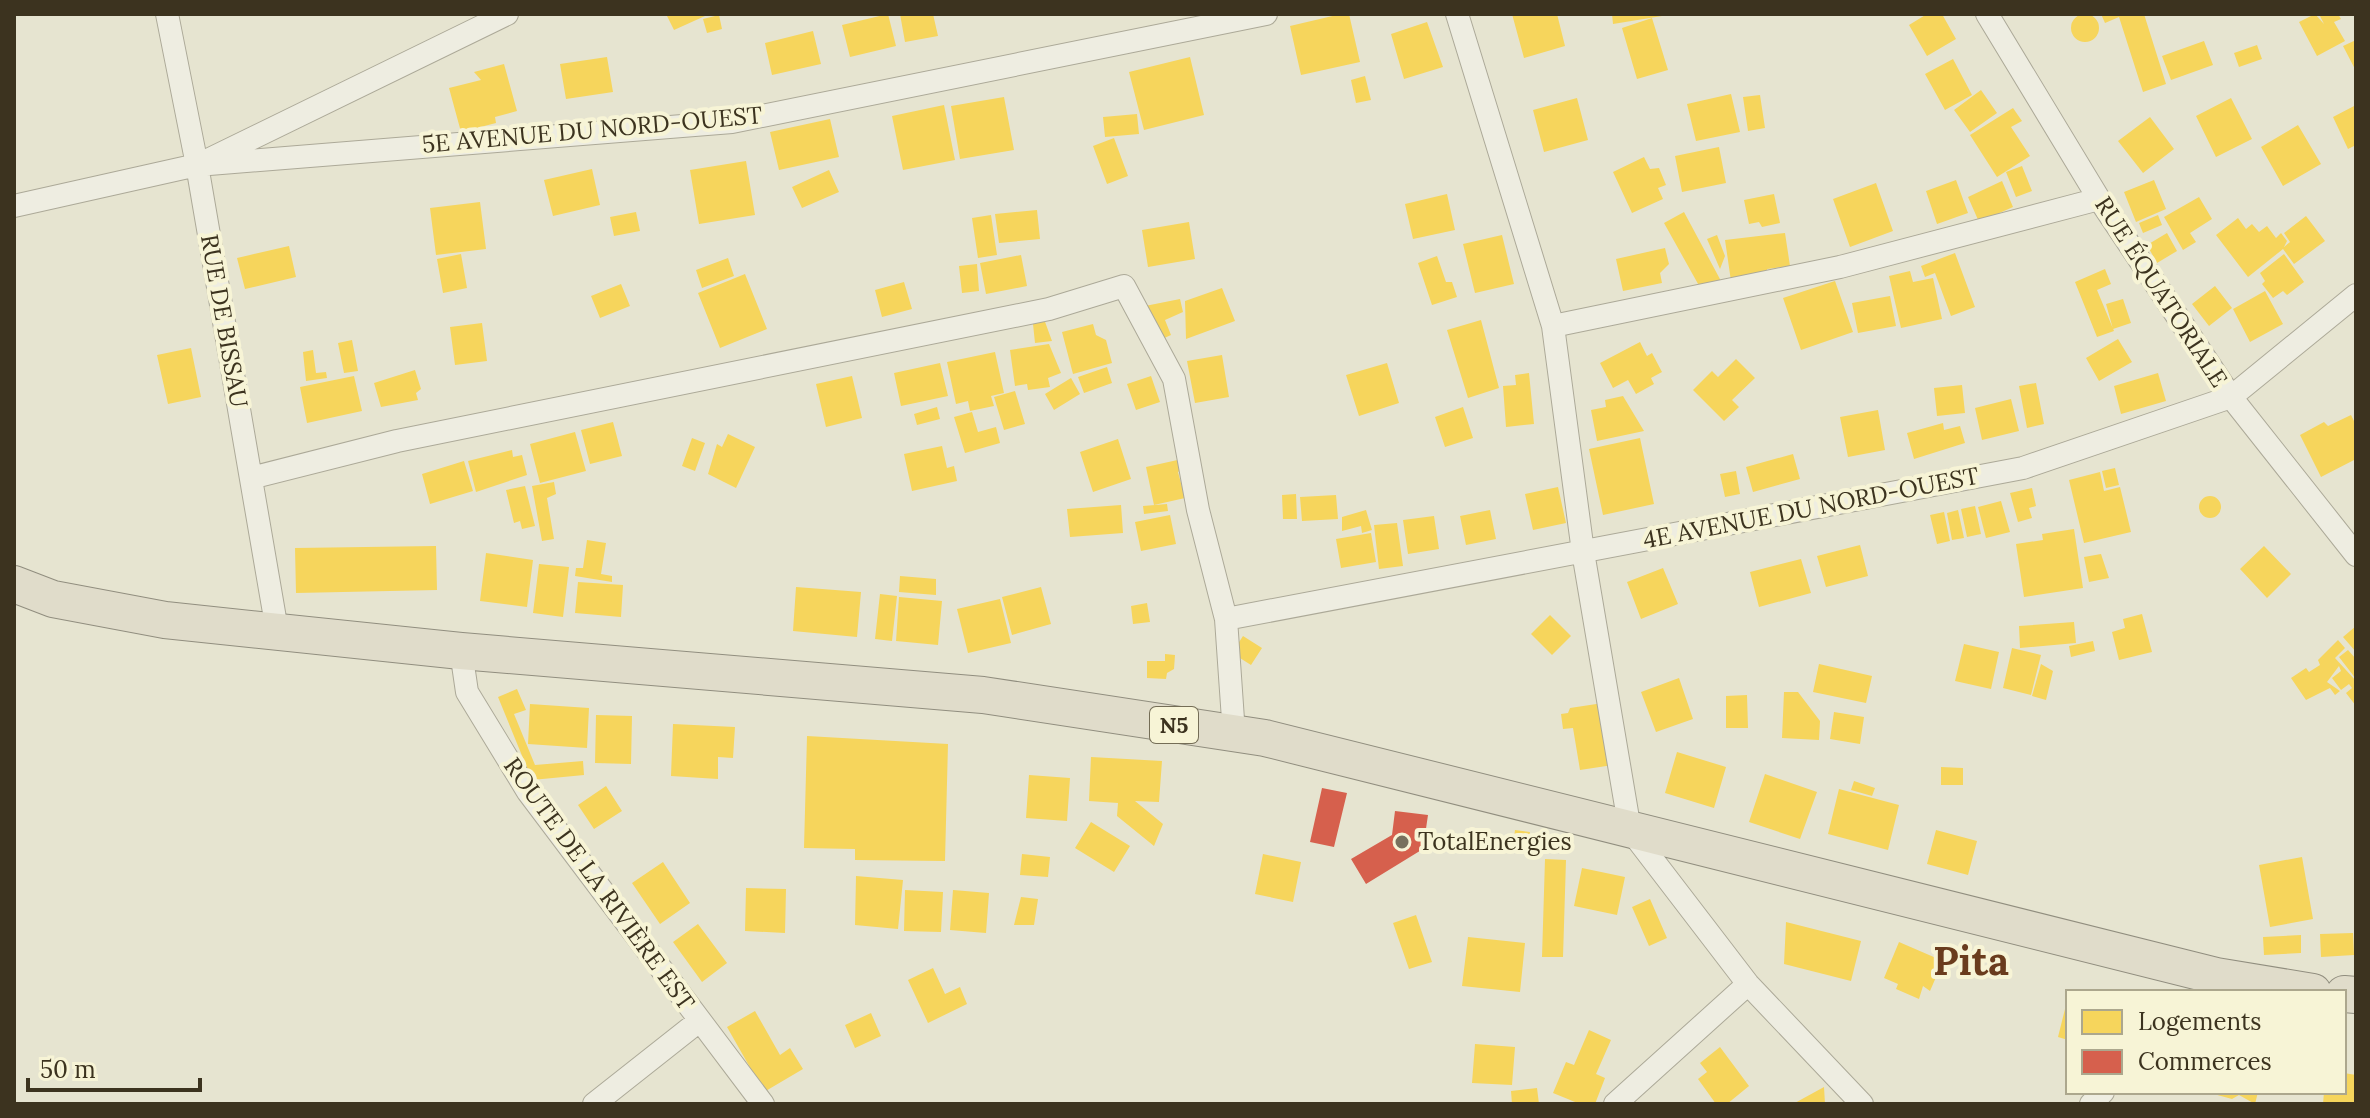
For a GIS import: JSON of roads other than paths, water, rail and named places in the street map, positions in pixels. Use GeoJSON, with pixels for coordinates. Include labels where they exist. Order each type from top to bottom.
{"type":"FeatureCollection","features":[{"type":"Feature","properties":{"kind":"highway","name":"N5"},"geometry":{"type":"LineString","coordinates":[[14,584],[53,599],[165,620],[461,651],[983,695],[1265,738],[1630,830],[2208,984],[2287,990]]}},
{"type":"Feature","properties":{"kind":"street","name":"RUE DE BISSAU"},"geometry":{"type":"LineString","coordinates":[[167,14],[197,165],[277,630]]}},
{"type":"Feature","properties":{"kind":"street"},"geometry":{"type":"LineString","coordinates":[[14,206],[197,165],[507,14]]}},
{"type":"Feature","properties":{"kind":"street","name":"5E AVENUE DU NORD-OUEST"},"geometry":{"type":"LineString","coordinates":[[197,165],[732,122],[1266,14]]}},
{"type":"Feature","properties":{"kind":"street"},"geometry":{"type":"LineString","coordinates":[[1457,14],[1553,326],[1583,552],[1630,830],[1748,984],[1862,1104]]}},
{"type":"Feature","properties":{"kind":"street","name":"RUE ÉQUATORIALE"},"geometry":{"type":"LineString","coordinates":[[1987,14],[2099,199],[2231,397],[2356,555]]}},
{"type":"Feature","properties":{"kind":"street"},"geometry":{"type":"LineString","coordinates":[[1553,326],[1840,267],[2099,199]]}},
{"type":"Feature","properties":{"kind":"street"},"geometry":{"type":"LineString","coordinates":[[251,478],[397,441],[1049,309],[1124,286],[1174,379],[1198,510],[1226,619],[1234,734]]}},
{"type":"Feature","properties":{"kind":"street","name":"4E AVENUE DU NORD-OUEST"},"geometry":{"type":"LineString","coordinates":[[1226,619],[2023,468],[2231,397],[2356,295]]}},
{"type":"Feature","properties":{"kind":"street","name":"ROUTE DE LA RIVIÈRE EST"},"geometry":{"type":"LineString","coordinates":[[461,651],[467,692],[528,792],[763,1104]]}},
{"type":"Feature","properties":{"kind":"street"},"geometry":{"type":"LineString","coordinates":[[1615,1104],[1748,984]]}},
{"type":"Feature","properties":{"kind":"street"},"geometry":{"type":"LineString","coordinates":[[594,1104],[699,1021]]}},
{"type":"Feature","properties":{"kind":"place","name":"TotalEnergies"},"geometry":{"type":"Point","coordinates":[1402,842]}},
{"type":"Feature","properties":{"kind":"district","name":"Pita"},"geometry":{"type":"Point","coordinates":[1971,961]}}]}
